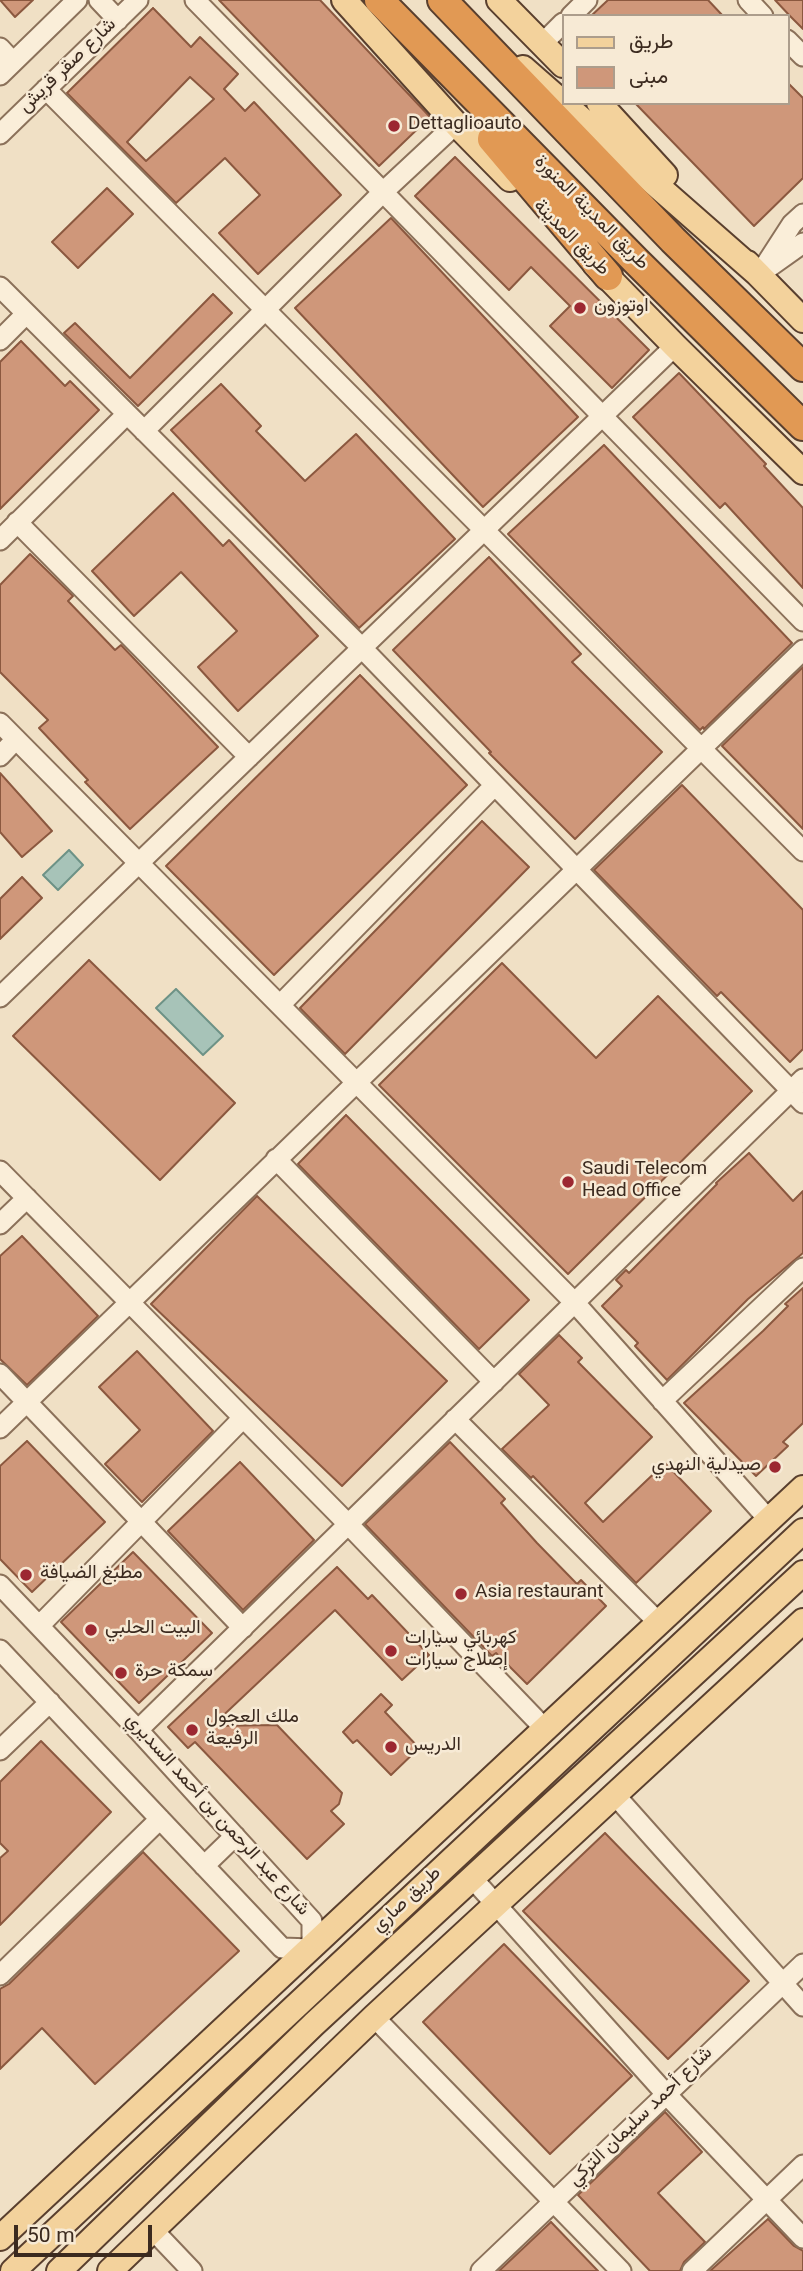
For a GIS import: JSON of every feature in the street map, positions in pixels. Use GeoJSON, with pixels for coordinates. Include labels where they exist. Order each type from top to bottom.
{"type":"FeatureCollection","features":[{"type":"Feature","properties":{"kind":"highway","name":"طريق المدينة المنورة"},"geometry":{"type":"LineString","coordinates":[[377,0],[803,426]]}},
{"type":"Feature","properties":{"kind":"highway"},"geometry":{"type":"LineString","coordinates":[[377,0],[608,276]]}},
{"type":"Feature","properties":{"kind":"highway","name":"طريق المدينة المنورة"},"geometry":{"type":"LineString","coordinates":[[444,0],[673,240],[803,367]]}},
{"type":"Feature","properties":{"kind":"main road","name":"طريق المدينة"},"geometry":{"type":"LineString","coordinates":[[344,0],[456,124],[803,472]]}},
{"type":"Feature","properties":{"kind":"main road"},"geometry":{"type":"LineString","coordinates":[[444,0],[562,103]]}},
{"type":"Feature","properties":{"kind":"main road"},"geometry":{"type":"LineString","coordinates":[[499,0],[562,64]]}},
{"type":"Feature","properties":{"kind":"main road"},"geometry":{"type":"LineString","coordinates":[[564,105],[759,275]]}},
{"type":"Feature","properties":{"kind":"main road"},"geometry":{"type":"LineString","coordinates":[[601,105],[803,320]]}},
{"type":"Feature","properties":{"kind":"main road"},"geometry":{"type":"LineString","coordinates":[[0,2238],[803,1488]]}},
{"type":"Feature","properties":{"kind":"main road","name":"طريق صاري"},"geometry":{"type":"LineString","coordinates":[[13,2271],[803,1531]]}},
{"type":"Feature","properties":{"kind":"main road","name":"طريق صاري"},"geometry":{"type":"LineString","coordinates":[[59,2271],[313,2024],[803,1573]]}},
{"type":"Feature","properties":{"kind":"main road"},"geometry":{"type":"LineString","coordinates":[[110,2271],[374,2017],[803,1621]]}},
{"type":"Feature","properties":{"kind":"main road"},"geometry":{"type":"LineString","coordinates":[[455,1814],[570,1749]]}},
{"type":"Feature","properties":{"kind":"street"},"geometry":{"type":"LineString","coordinates":[[4,62],[77,0]]}},
{"type":"Feature","properties":{"kind":"street"},"geometry":{"type":"LineString","coordinates":[[99,0],[118,20]]}},
{"type":"Feature","properties":{"kind":"street","name":"شارع صقر قريش"},"geometry":{"type":"LineString","coordinates":[[0,134],[138,0]]}},
{"type":"Feature","properties":{"kind":"street"},"geometry":{"type":"LineString","coordinates":[[195,0],[803,621]]}},
{"type":"Feature","properties":{"kind":"street"},"geometry":{"type":"LineString","coordinates":[[573,14],[587,0]]}},
{"type":"Feature","properties":{"kind":"street"},"geometry":{"type":"LineString","coordinates":[[748,0],[761,14]]}},
{"type":"Feature","properties":{"kind":"street"},"geometry":{"type":"LineString","coordinates":[[543,43],[562,24]]}},
{"type":"Feature","properties":{"kind":"street"},"geometry":{"type":"LineString","coordinates":[[789,42],[803,56]]}},
{"type":"Feature","properties":{"kind":"street"},"geometry":{"type":"LineString","coordinates":[[46,89],[803,851]]}},
{"type":"Feature","properties":{"kind":"street"},"geometry":{"type":"LineString","coordinates":[[144,431],[383,192],[456,124]]}},
{"type":"Feature","properties":{"kind":"street"},"geometry":{"type":"LineString","coordinates":[[759,275],[792,224],[803,214]]}},
{"type":"Feature","properties":{"kind":"street"},"geometry":{"type":"LineString","coordinates":[[759,275],[803,243]]}},
{"type":"Feature","properties":{"kind":"street"},"geometry":{"type":"LineString","coordinates":[[0,287],[362,647],[494,786],[799,1091],[455,1419],[138,1730]]}},
{"type":"Feature","properties":{"kind":"street"},"geometry":{"type":"LineString","coordinates":[[0,340],[26,314]]}},
{"type":"Feature","properties":{"kind":"street"},"geometry":{"type":"LineString","coordinates":[[0,997],[675,346]]}},
{"type":"Feature","properties":{"kind":"street"},"geometry":{"type":"LineString","coordinates":[[0,540],[127,414]]}},
{"type":"Feature","properties":{"kind":"street"},"geometry":{"type":"LineString","coordinates":[[17,522],[248,757]]}},
{"type":"Feature","properties":{"kind":"street"},"geometry":{"type":"LineString","coordinates":[[0,1428],[803,650]]}},
{"type":"Feature","properties":{"kind":"street"},"geometry":{"type":"LineString","coordinates":[[0,723],[575,1303],[769,1520]]}},
{"type":"Feature","properties":{"kind":"street"},"geometry":{"type":"LineString","coordinates":[[0,755],[16,739]]}},
{"type":"Feature","properties":{"kind":"street"},"geometry":{"type":"LineString","coordinates":[[280,1005],[494,786]]}},
{"type":"Feature","properties":{"kind":"street"},"geometry":{"type":"LineString","coordinates":[[276,1159],[494,1382]]}},
{"type":"Feature","properties":{"kind":"street"},"geometry":{"type":"LineString","coordinates":[[0,1171],[545,1728]]}},
{"type":"Feature","properties":{"kind":"street"},"geometry":{"type":"LineString","coordinates":[[0,1224],[27,1198]]}},
{"type":"Feature","properties":{"kind":"street"},"geometry":{"type":"LineString","coordinates":[[663,1401],[803,1268]]}},
{"type":"Feature","properties":{"kind":"street"},"geometry":{"type":"LineString","coordinates":[[0,1374],[243,1628]]}},
{"type":"Feature","properties":{"kind":"street"},"geometry":{"type":"LineString","coordinates":[[39,1626],[243,1418]]}},
{"type":"Feature","properties":{"kind":"street"},"geometry":{"type":"LineString","coordinates":[[455,1419],[659,1623]]}},
{"type":"Feature","properties":{"kind":"street","name":"شارع عبد الرحمن بن أحمد السديري"},"geometry":{"type":"LineString","coordinates":[[0,1585],[138,1730],[312,1921],[312,1949],[282,1948],[0,1650]]}},
{"type":"Feature","properties":{"kind":"street"},"geometry":{"type":"LineString","coordinates":[[0,1750],[50,1702]]}},
{"type":"Feature","properties":{"kind":"street"},"geometry":{"type":"LineString","coordinates":[[614,1794],[803,2006]]}},
{"type":"Feature","properties":{"kind":"street"},"geometry":{"type":"LineString","coordinates":[[0,1975],[160,1819]]}},
{"type":"Feature","properties":{"kind":"street"},"geometry":{"type":"LineString","coordinates":[[204,1866],[235,1836]]}},
{"type":"Feature","properties":{"kind":"street"},"geometry":{"type":"LineString","coordinates":[[473,1879],[666,2094],[803,2238]]}},
{"type":"Feature","properties":{"kind":"street","name":"شارع أحمد سليمان التركي"},"geometry":{"type":"LineString","coordinates":[[481,2271],[803,1964]]}},
{"type":"Feature","properties":{"kind":"street"},"geometry":{"type":"LineString","coordinates":[[374,2017],[621,2271]]}},
{"type":"Feature","properties":{"kind":"street"},"geometry":{"type":"LineString","coordinates":[[692,2271],[803,2165]]}},
{"type":"Feature","properties":{"kind":"street"},"geometry":{"type":"LineString","coordinates":[[153,2230],[192,2271]]}},
{"type":"Feature","properties":{"kind":"shaded area"},"geometry":{"type":"Polygon","coordinates":[[[69,850],[83,865],[58,890],[43,875],[69,850]]]}},
{"type":"Feature","properties":{"kind":"shaded area"},"geometry":{"type":"Polygon","coordinates":[[[176,989],[223,1036],[203,1055],[156,1008],[176,989]]]}},
{"type":"Feature","properties":{"kind":"building"},"geometry":{"type":"Polygon","coordinates":[[[0,0],[33,0],[15,17],[0,0]]]}},
{"type":"Feature","properties":{"kind":"building"},"geometry":{"type":"Polygon","coordinates":[[[219,0],[320,0],[430,117],[379,166],[219,0]]]}},
{"type":"Feature","properties":{"kind":"building"},"geometry":{"type":"Polygon","coordinates":[[[608,0],[708,0],[721,14],[593,14],[608,0]]]}},
{"type":"Feature","properties":{"kind":"building"},"geometry":{"type":"Polygon","coordinates":[[[775,0],[803,0],[803,29],[789,14],[775,0]]]}},
{"type":"Feature","properties":{"kind":"building"},"geometry":{"type":"Polygon","coordinates":[[[153,8],[191,47],[200,37],[238,74],[224,89],[245,111],[254,102],[341,195],[258,274],[219,233],[260,195],[225,158],[176,203],[67,93],[153,8]],[[190,77],[127,142],[146,161],[214,99],[190,77]]]}},
{"type":"Feature","properties":{"kind":"building"},"geometry":{"type":"Polygon","coordinates":[[[789,84],[803,98],[803,178],[754,226],[637,105],[789,105],[789,84]]]}},
{"type":"Feature","properties":{"kind":"building"},"geometry":{"type":"Polygon","coordinates":[[[455,157],[649,350],[612,388],[550,326],[570,306],[531,267],[509,290],[415,196],[455,157]]]}},
{"type":"Feature","properties":{"kind":"building"},"geometry":{"type":"Polygon","coordinates":[[[107,188],[133,214],[78,268],[52,242],[107,188]]]}},
{"type":"Feature","properties":{"kind":"building"},"geometry":{"type":"Polygon","coordinates":[[[391,218],[578,417],[483,507],[295,308],[391,218]]]}},
{"type":"Feature","properties":{"kind":"building"},"geometry":{"type":"Polygon","coordinates":[[[213,294],[232,313],[138,406],[64,333],[75,323],[130,378],[213,294]]]}},
{"type":"Feature","properties":{"kind":"building"},"geometry":{"type":"Polygon","coordinates":[[[21,341],[65,386],[70,381],[99,410],[0,509],[0,362],[21,341]]]}},
{"type":"Feature","properties":{"kind":"building"},"geometry":{"type":"Polygon","coordinates":[[[679,373],[766,464],[764,466],[803,508],[803,588],[725,503],[720,508],[633,417],[679,373]]]}},
{"type":"Feature","properties":{"kind":"building"},"geometry":{"type":"Polygon","coordinates":[[[221,384],[261,426],[256,431],[305,481],[356,434],[455,539],[359,628],[171,430],[221,384]]]}},
{"type":"Feature","properties":{"kind":"building"},"geometry":{"type":"Polygon","coordinates":[[[604,445],[792,643],[704,729],[703,727],[700,730],[508,534],[604,445]]]}},
{"type":"Feature","properties":{"kind":"building"},"geometry":{"type":"Polygon","coordinates":[[[173,493],[223,546],[229,540],[318,636],[238,711],[198,667],[237,631],[181,572],[134,616],[92,571],[173,493]]]}},
{"type":"Feature","properties":{"kind":"building"},"geometry":{"type":"Polygon","coordinates":[[[30,554],[73,596],[68,601],[115,650],[121,645],[218,747],[130,829],[39,728],[48,720],[0,672],[0,585],[30,554]]]}},
{"type":"Feature","properties":{"kind":"building"},"geometry":{"type":"Polygon","coordinates":[[[489,557],[581,654],[572,662],[662,752],[575,839],[489,753],[491,752],[393,650],[489,557]]]}},
{"type":"Feature","properties":{"kind":"building"},"geometry":{"type":"Polygon","coordinates":[[[803,667],[803,829],[722,746],[803,667]]]}},
{"type":"Feature","properties":{"kind":"building"},"geometry":{"type":"Polygon","coordinates":[[[360,675],[467,785],[274,975],[166,866],[360,675]]]}},
{"type":"Feature","properties":{"kind":"building"},"geometry":{"type":"Polygon","coordinates":[[[0,773],[52,831],[22,857],[0,832],[0,773]]]}},
{"type":"Feature","properties":{"kind":"building"},"geometry":{"type":"Polygon","coordinates":[[[682,785],[803,910],[803,1049],[790,1062],[721,992],[717,996],[594,870],[682,785]]]}},
{"type":"Feature","properties":{"kind":"building"},"geometry":{"type":"Polygon","coordinates":[[[482,821],[529,867],[345,1054],[300,1008],[482,821]]]}},
{"type":"Feature","properties":{"kind":"building"},"geometry":{"type":"Polygon","coordinates":[[[22,877],[42,898],[0,939],[0,899],[22,877]]]}},
{"type":"Feature","properties":{"kind":"building"},"geometry":{"type":"Polygon","coordinates":[[[89,960],[235,1103],[160,1180],[13,1036],[89,960]]]}},
{"type":"Feature","properties":{"kind":"building","name":"Saudi Telecom Head Office"},"geometry":{"type":"Polygon","coordinates":[[[502,963],[596,1058],[658,996],[752,1091],[568,1274],[379,1085],[502,963]]]}},
{"type":"Feature","properties":{"kind":"building"},"geometry":{"type":"Polygon","coordinates":[[[346,1115],[529,1300],[479,1349],[298,1164],[346,1115]]]}},
{"type":"Feature","properties":{"kind":"building"},"geometry":{"type":"Polygon","coordinates":[[[749,1153],[793,1201],[803,1191],[803,1253],[748,1299],[667,1380],[635,1346],[638,1343],[602,1306],[622,1286],[616,1280],[626,1270],[629,1273],[716,1183],[749,1153]]]}},
{"type":"Feature","properties":{"kind":"building"},"geometry":{"type":"Polygon","coordinates":[[[257,1196],[447,1381],[342,1486],[151,1304],[257,1196]]]}},
{"type":"Feature","properties":{"kind":"building"},"geometry":{"type":"Polygon","coordinates":[[[22,1236],[98,1316],[27,1385],[0,1359],[0,1256],[22,1236]]]}},
{"type":"Feature","properties":{"kind":"building"},"geometry":{"type":"Polygon","coordinates":[[[803,1288],[803,1423],[783,1442],[788,1446],[756,1476],[684,1403],[763,1331],[788,1306],[785,1304],[803,1288]]]}},
{"type":"Feature","properties":{"kind":"building"},"geometry":{"type":"Polygon","coordinates":[[[559,1335],[582,1358],[578,1362],[652,1437],[585,1503],[603,1522],[665,1463],[711,1511],[636,1583],[533,1476],[531,1478],[502,1449],[549,1405],[519,1374],[559,1335]]]}},
{"type":"Feature","properties":{"kind":"building"},"geometry":{"type":"Polygon","coordinates":[[[137,1351],[213,1431],[142,1502],[105,1464],[140,1430],[99,1387],[137,1351]]]}},
{"type":"Feature","properties":{"kind":"building"},"geometry":{"type":"Polygon","coordinates":[[[27,1441],[105,1522],[32,1592],[0,1559],[0,1466],[27,1441]]]}},
{"type":"Feature","properties":{"kind":"building"},"geometry":{"type":"Polygon","coordinates":[[[450,1442],[505,1499],[501,1503],[537,1543],[577,1584],[581,1580],[606,1606],[527,1684],[496,1653],[492,1656],[365,1524],[450,1442]]]}},
{"type":"Feature","properties":{"kind":"building"},"geometry":{"type":"Polygon","coordinates":[[[240,1462],[314,1540],[243,1610],[168,1531],[240,1462]]]}},
{"type":"Feature","properties":{"kind":"building"},"geometry":{"type":"Polygon","coordinates":[[[133,1552],[212,1633],[139,1703],[61,1622],[133,1552]]]}},
{"type":"Feature","properties":{"kind":"building"},"geometry":{"type":"Polygon","coordinates":[[[337,1567],[368,1599],[372,1595],[429,1655],[402,1680],[335,1610],[212,1726],[277,1725],[342,1793],[339,1804],[331,1811],[344,1824],[307,1859],[195,1742],[188,1748],[168,1727],[337,1567]]]}},
{"type":"Feature","properties":{"kind":"building"},"geometry":{"type":"Polygon","coordinates":[[[381,1694],[392,1705],[385,1712],[419,1748],[391,1775],[357,1740],[353,1743],[343,1732],[381,1694]]]}},
{"type":"Feature","properties":{"kind":"building"},"geometry":{"type":"Polygon","coordinates":[[[41,1741],[111,1812],[0,1925],[0,1858],[8,1851],[0,1843],[0,1782],[41,1741]]]}},
{"type":"Feature","properties":{"kind":"building"},"geometry":{"type":"Polygon","coordinates":[[[605,1833],[749,1981],[668,2059],[523,1911],[605,1833]]]}},
{"type":"Feature","properties":{"kind":"building"},"geometry":{"type":"Polygon","coordinates":[[[143,1852],[239,1951],[95,2084],[42,2028],[0,2069],[0,1989],[9,1984],[143,1852]]]}},
{"type":"Feature","properties":{"kind":"building"},"geometry":{"type":"Polygon","coordinates":[[[504,1944],[632,2076],[550,2154],[423,2022],[504,1944]]]}},
{"type":"Feature","properties":{"kind":"building"},"geometry":{"type":"Polygon","coordinates":[[[665,2112],[702,2152],[658,2193],[705,2242],[684,2262],[680,2271],[650,2271],[578,2195],[665,2112]]]}},
{"type":"Feature","properties":{"kind":"building"},"geometry":{"type":"Polygon","coordinates":[[[768,2219],[794,2246],[803,2251],[803,2271],[710,2271],[768,2219]]]}},
{"type":"Feature","properties":{"kind":"building"},"geometry":{"type":"Polygon","coordinates":[[[551,2222],[598,2271],[499,2271],[551,2222]]]}},
{"type":"Feature","properties":{"kind":"place","name":"Dettaglioauto"},"geometry":{"type":"Point","coordinates":[394,126]}},
{"type":"Feature","properties":{"kind":"place","name":"اوتوزون"},"geometry":{"type":"Point","coordinates":[580,308]}},
{"type":"Feature","properties":{"kind":"place","name":"Saudi Telecom Head Office"},"geometry":{"type":"Point","coordinates":[568,1182]}},
{"type":"Feature","properties":{"kind":"place","name":"صيدلية النهدي"},"geometry":{"type":"Point","coordinates":[775,1467]}},
{"type":"Feature","properties":{"kind":"place","name":"مطبغ الضيافة"},"geometry":{"type":"Point","coordinates":[26,1575]}},
{"type":"Feature","properties":{"kind":"place","name":"Asia restaurant"},"geometry":{"type":"Point","coordinates":[461,1594]}},
{"type":"Feature","properties":{"kind":"place","name":"البيت الحلبي"},"geometry":{"type":"Point","coordinates":[91,1630]}},
{"type":"Feature","properties":{"kind":"place","name":"كهربائي سيارات إصلاح سيارات"},"geometry":{"type":"Point","coordinates":[391,1651]}},
{"type":"Feature","properties":{"kind":"place","name":"سمكة حرة"},"geometry":{"type":"Point","coordinates":[121,1673]}},
{"type":"Feature","properties":{"kind":"place","name":"ملك العجول الرفيعة"},"geometry":{"type":"Point","coordinates":[192,1730]}},
{"type":"Feature","properties":{"kind":"place","name":"الدريس"},"geometry":{"type":"Point","coordinates":[391,1747]}}]}
